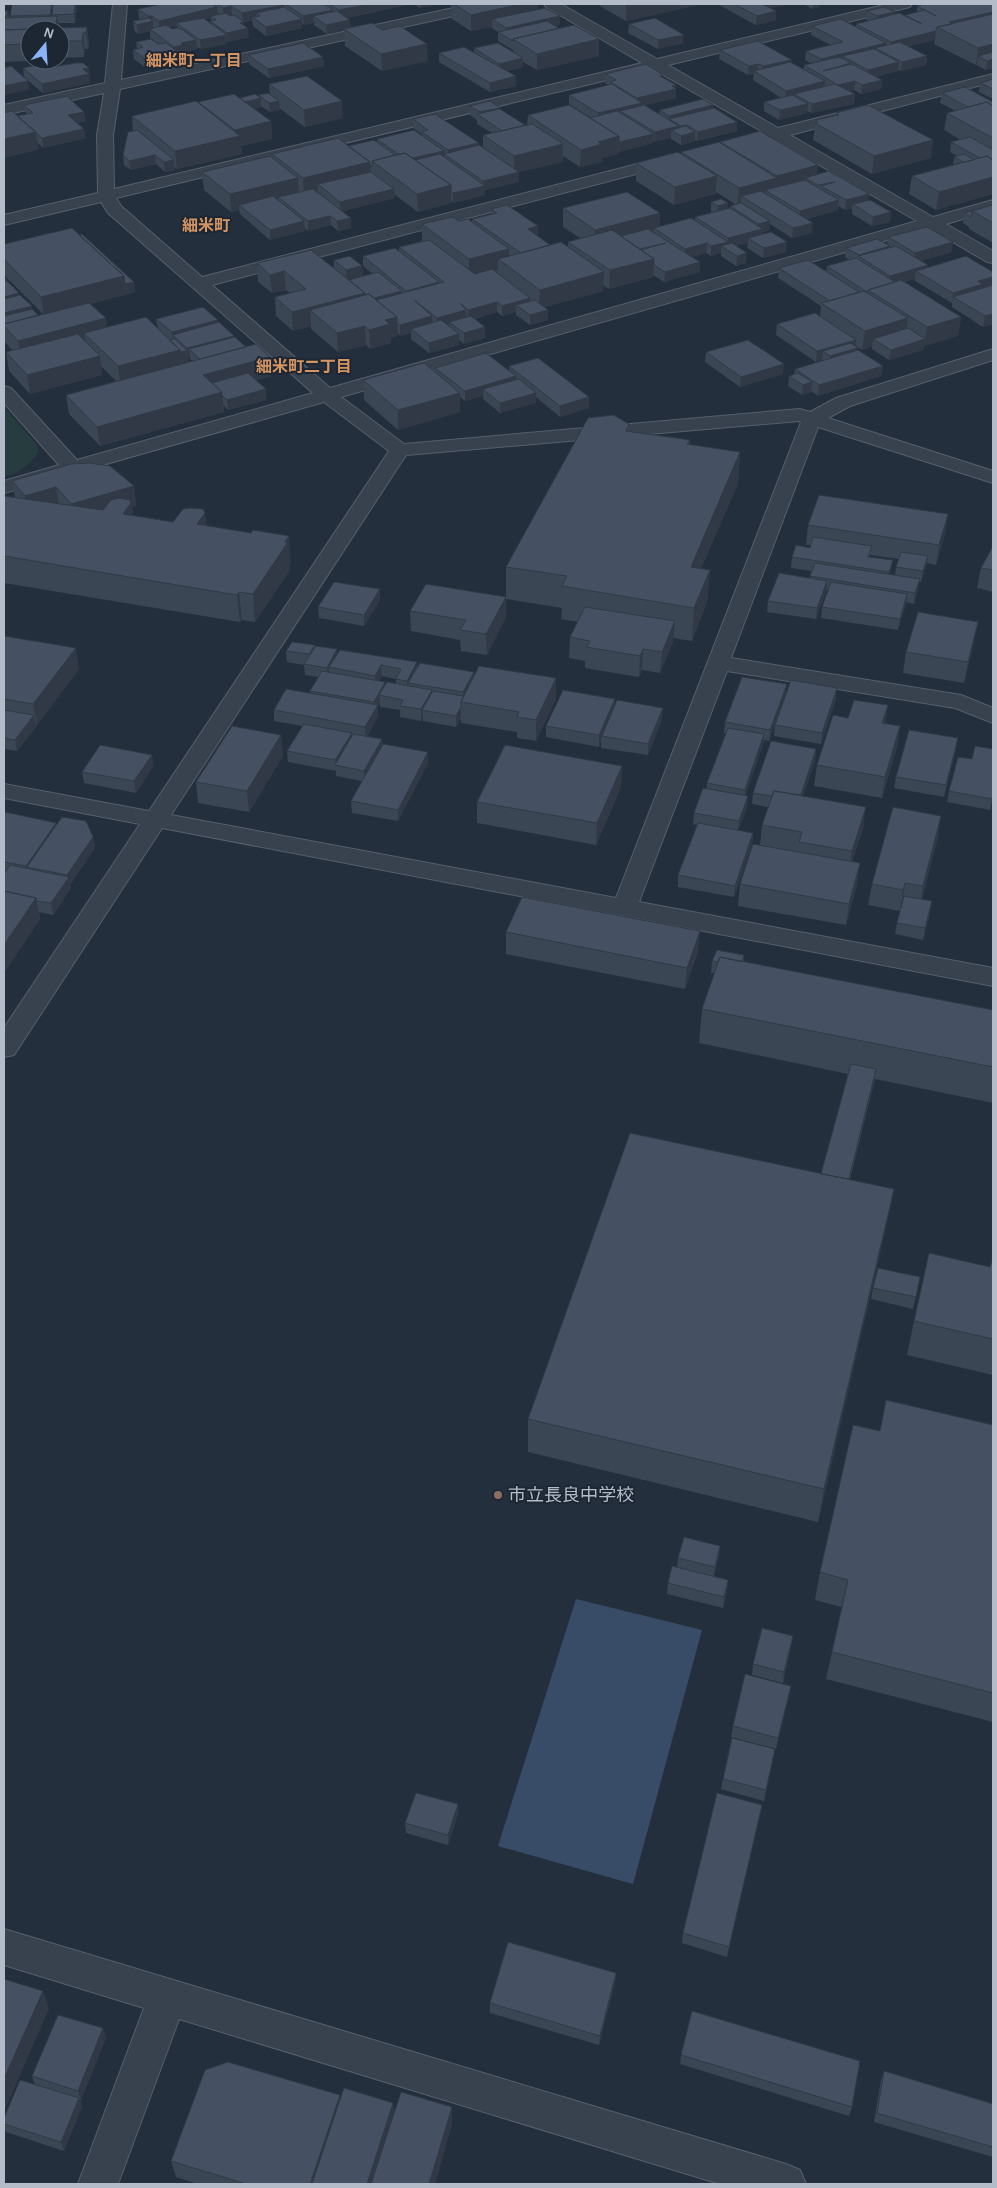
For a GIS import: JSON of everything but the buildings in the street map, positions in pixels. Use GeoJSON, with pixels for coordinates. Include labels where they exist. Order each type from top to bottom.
{"type":"FeatureCollection","features":[{"type":"Feature","properties":{"kind":"street"},"geometry":{"type":"LineString","coordinates":[[120,4],[113,86],[105,135],[106,195],[114,209],[327,395],[400,450],[800,415],[993,477]]}},
{"type":"Feature","properties":{"kind":"street"},"geometry":{"type":"LineString","coordinates":[[4,110],[490,4]]}},
{"type":"Feature","properties":{"kind":"street"},"geometry":{"type":"LineString","coordinates":[[550,4],[993,258]]}},
{"type":"Feature","properties":{"kind":"street"},"geometry":{"type":"LineString","coordinates":[[4,220],[905,4]]}},
{"type":"Feature","properties":{"kind":"street"},"geometry":{"type":"LineString","coordinates":[[718,148],[993,78]]}},
{"type":"Feature","properties":{"kind":"street"},"geometry":{"type":"LineString","coordinates":[[199,283],[690,156]]}},
{"type":"Feature","properties":{"kind":"street"},"geometry":{"type":"LineString","coordinates":[[4,487],[993,205]]}},
{"type":"Feature","properties":{"kind":"street"},"geometry":{"type":"LineString","coordinates":[[625,907],[812,419],[843,402],[993,354]]}},
{"type":"Feature","properties":{"kind":"street"},"geometry":{"type":"LineString","coordinates":[[4,392],[72,467]]}},
{"type":"Feature","properties":{"kind":"street"},"geometry":{"type":"LineString","coordinates":[[8,1034],[155,818],[400,450]]}},
{"type":"Feature","properties":{"kind":"street"},"geometry":{"type":"LineString","coordinates":[[718,663],[961,702],[993,716]]}},
{"type":"Feature","properties":{"kind":"street"},"geometry":{"type":"LineString","coordinates":[[4,791],[993,977]]}},
{"type":"Feature","properties":{"kind":"street"},"geometry":{"type":"LineString","coordinates":[[4,1947],[786,2184]]}},
{"type":"Feature","properties":{"kind":"street"},"geometry":{"type":"LineString","coordinates":[[98,2184],[168,1997]]}},
{"type":"Feature","properties":{"kind":"green space"},"geometry":{"type":"Polygon","coordinates":[[[4,407],[37,445],[39,451],[24,468],[4,477],[4,407]]]}},
{"type":"Feature","properties":{"kind":"water"},"geometry":{"type":"Polygon","coordinates":[[[576,1599],[702,1630],[633,1884],[498,1846],[576,1599]]]}},
{"type":"Feature","properties":{"kind":"place","name":"市立長良中学校"},"geometry":{"type":"Point","coordinates":[498,1495]}},
{"type":"Feature","properties":{"kind":"district","name":"細米町一丁目"},"geometry":{"type":"Point","coordinates":[194,60]}},
{"type":"Feature","properties":{"kind":"district","name":"細米町"},"geometry":{"type":"Point","coordinates":[206,225]}},
{"type":"Feature","properties":{"kind":"district","name":"細米町二丁目"},"geometry":{"type":"Point","coordinates":[304,366]}}]}
